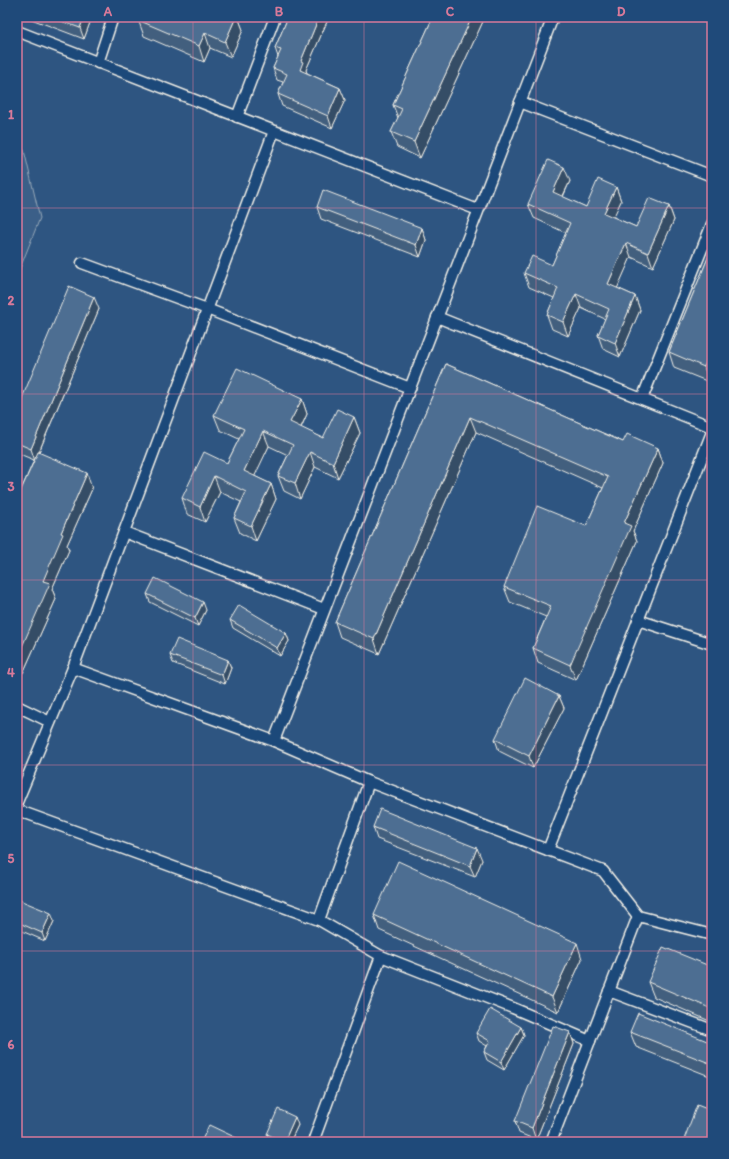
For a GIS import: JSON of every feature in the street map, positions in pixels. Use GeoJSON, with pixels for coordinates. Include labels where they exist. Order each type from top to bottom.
{"type":"FeatureCollection","features":[{"type":"Feature","properties":{"kind":"lane"},"geometry":{"type":"LineString","coordinates":[[98,63],[113,17]]}},
{"type":"Feature","properties":{"kind":"lane"},"geometry":{"type":"LineString","coordinates":[[237,117],[275,17]]}},
{"type":"Feature","properties":{"kind":"lane"},"geometry":{"type":"LineString","coordinates":[[274,740],[553,17]]}},
{"type":"Feature","properties":{"kind":"lane"},"geometry":{"type":"LineString","coordinates":[[17,31],[478,210]]}},
{"type":"Feature","properties":{"kind":"lane"},"geometry":{"type":"LineString","coordinates":[[520,102],[712,176]]}},
{"type":"Feature","properties":{"kind":"lane"},"geometry":{"type":"LineString","coordinates":[[17,802],[73,668],[274,131]]}},
{"type":"Feature","properties":{"kind":"lane"},"geometry":{"type":"LineString","coordinates":[[642,399],[712,224]]}},
{"type":"Feature","properties":{"kind":"lane"},"geometry":{"type":"LineString","coordinates":[[82,263],[207,309],[410,388]]}},
{"type":"Feature","properties":{"kind":"lane"},"geometry":{"type":"LineString","coordinates":[[437,317],[712,427]]}},
{"type":"Feature","properties":{"kind":"lane"},"geometry":{"type":"LineString","coordinates":[[548,850],[712,432]]}},
{"type":"Feature","properties":{"kind":"lane"},"geometry":{"type":"LineString","coordinates":[[124,532],[324,609]]}},
{"type":"Feature","properties":{"kind":"lane"},"geometry":{"type":"LineString","coordinates":[[638,620],[712,644]]}},
{"type":"Feature","properties":{"kind":"lane"},"geometry":{"type":"LineString","coordinates":[[73,668],[274,740],[369,782],[603,871],[638,916],[712,935]]}},
{"type":"Feature","properties":{"kind":"lane"},"geometry":{"type":"LineString","coordinates":[[17,706],[50,722]]}},
{"type":"Feature","properties":{"kind":"lane"},"geometry":{"type":"LineString","coordinates":[[319,920],[369,782]]}},
{"type":"Feature","properties":{"kind":"lane"},"geometry":{"type":"LineString","coordinates":[[17,810],[319,920],[381,956],[513,1008],[590,1041]]}},
{"type":"Feature","properties":{"kind":"lane"},"geometry":{"type":"LineString","coordinates":[[550,1142],[638,916]]}},
{"type":"Feature","properties":{"kind":"lane"},"geometry":{"type":"LineString","coordinates":[[313,1142],[381,956]]}},
{"type":"Feature","properties":{"kind":"lane"},"geometry":{"type":"LineString","coordinates":[[609,991],[712,1030]]}},
{"type":"Feature","properties":{"kind":"shaded area"},"geometry":{"type":"Polygon","coordinates":[[[17,17],[712,17],[712,1142],[17,1142],[17,17]]]}},
{"type":"Feature","properties":{"kind":"shaded area"},"geometry":{"type":"Polygon","coordinates":[[[17,144],[24,150],[40,218],[17,276],[17,144]]]}},
{"type":"Feature","properties":{"kind":"building"},"geometry":{"type":"Polygon","coordinates":[[[50,17],[84,17],[80,28],[50,17]]]}},
{"type":"Feature","properties":{"kind":"building"},"geometry":{"type":"Polygon","coordinates":[[[139,17],[236,17],[225,42],[205,33],[199,46],[138,20],[139,17]]]}},
{"type":"Feature","properties":{"kind":"building"},"geometry":{"type":"Polygon","coordinates":[[[288,17],[319,17],[301,61],[303,62],[300,70],[340,88],[328,116],[278,94],[287,74],[273,68],[281,50],[275,48],[288,17]]]}},
{"type":"Feature","properties":{"kind":"building"},"geometry":{"type":"Polygon","coordinates":[[[433,17],[472,17],[414,142],[391,132],[402,109],[393,105],[433,17]]]}},
{"type":"Feature","properties":{"kind":"building"},"geometry":{"type":"Polygon","coordinates":[[[548,160],[564,167],[553,192],[586,207],[598,179],[616,187],[604,213],[636,227],[649,198],[669,206],[648,253],[626,243],[608,284],[635,296],[615,343],[598,335],[609,309],[576,294],[563,322],[547,315],[558,288],[524,273],[532,256],[552,265],[570,223],[528,204],[548,160]]]}},
{"type":"Feature","properties":{"kind":"building"},"geometry":{"type":"Polygon","coordinates":[[[323,190],[422,228],[416,245],[317,207],[323,190]]]}},
{"type":"Feature","properties":{"kind":"building"},"geometry":{"type":"Polygon","coordinates":[[[712,248],[712,347],[704,367],[669,352],[712,248]]]}},
{"type":"Feature","properties":{"kind":"building"},"geometry":{"type":"Polygon","coordinates":[[[69,286],[94,297],[31,449],[17,443],[17,410],[69,286]]]}},
{"type":"Feature","properties":{"kind":"building"},"geometry":{"type":"Polygon","coordinates":[[[446,364],[623,442],[627,434],[658,448],[624,523],[631,526],[570,665],[533,648],[551,606],[504,587],[537,506],[586,526],[608,477],[470,417],[374,639],[335,622],[446,364]]]}},
{"type":"Feature","properties":{"kind":"building"},"geometry":{"type":"Polygon","coordinates":[[[237,368],[302,399],[290,422],[323,438],[337,409],[354,417],[333,463],[310,452],[295,483],[278,476],[293,445],[263,431],[244,471],[271,484],[251,526],[234,518],[246,492],[214,476],[200,507],[182,498],[204,452],[227,463],[244,429],[214,415],[237,368]]]}},
{"type":"Feature","properties":{"kind":"building"},"geometry":{"type":"Polygon","coordinates":[[[38,452],[87,473],[61,533],[63,534],[43,581],[50,583],[17,658],[17,499],[38,452]]]}},
{"type":"Feature","properties":{"kind":"building"},"geometry":{"type":"Polygon","coordinates":[[[155,578],[203,602],[195,618],[147,594],[155,578]]]}},
{"type":"Feature","properties":{"kind":"building"},"geometry":{"type":"Polygon","coordinates":[[[239,605],[286,633],[277,648],[230,620],[239,605]]]}},
{"type":"Feature","properties":{"kind":"building"},"geometry":{"type":"Polygon","coordinates":[[[177,639],[228,660],[222,675],[170,655],[177,639]]]}},
{"type":"Feature","properties":{"kind":"building"},"geometry":{"type":"Polygon","coordinates":[[[525,678],[559,696],[529,756],[495,739],[525,678]]]}},
{"type":"Feature","properties":{"kind":"building"},"geometry":{"type":"Polygon","coordinates":[[[380,809],[477,848],[470,866],[373,827],[380,809]]]}},
{"type":"Feature","properties":{"kind":"building"},"geometry":{"type":"Polygon","coordinates":[[[398,861],[577,943],[552,997],[374,915],[398,861]]]}},
{"type":"Feature","properties":{"kind":"building"},"geometry":{"type":"Polygon","coordinates":[[[17,899],[51,913],[42,933],[17,922],[17,899]]]}},
{"type":"Feature","properties":{"kind":"building"},"geometry":{"type":"Polygon","coordinates":[[[663,947],[712,967],[712,1009],[648,982],[663,947]]]}},
{"type":"Feature","properties":{"kind":"building"},"geometry":{"type":"Polygon","coordinates":[[[490,1009],[521,1027],[501,1062],[484,1052],[490,1041],[476,1033],[490,1009]]]}},
{"type":"Feature","properties":{"kind":"building"},"geometry":{"type":"Polygon","coordinates":[[[638,1013],[712,1043],[712,1064],[630,1032],[638,1013]]]}},
{"type":"Feature","properties":{"kind":"building"},"geometry":{"type":"Polygon","coordinates":[[[553,1026],[570,1032],[532,1128],[515,1121],[553,1026]]]}},
{"type":"Feature","properties":{"kind":"building"},"geometry":{"type":"Polygon","coordinates":[[[697,1105],[712,1111],[712,1142],[683,1142],[697,1105]]]}},
{"type":"Feature","properties":{"kind":"building"},"geometry":{"type":"Polygon","coordinates":[[[278,1109],[295,1117],[284,1142],[267,1134],[278,1109]]]}},
{"type":"Feature","properties":{"kind":"building"},"geometry":{"type":"Polygon","coordinates":[[[209,1125],[245,1142],[201,1142],[209,1125]]]}}]}
